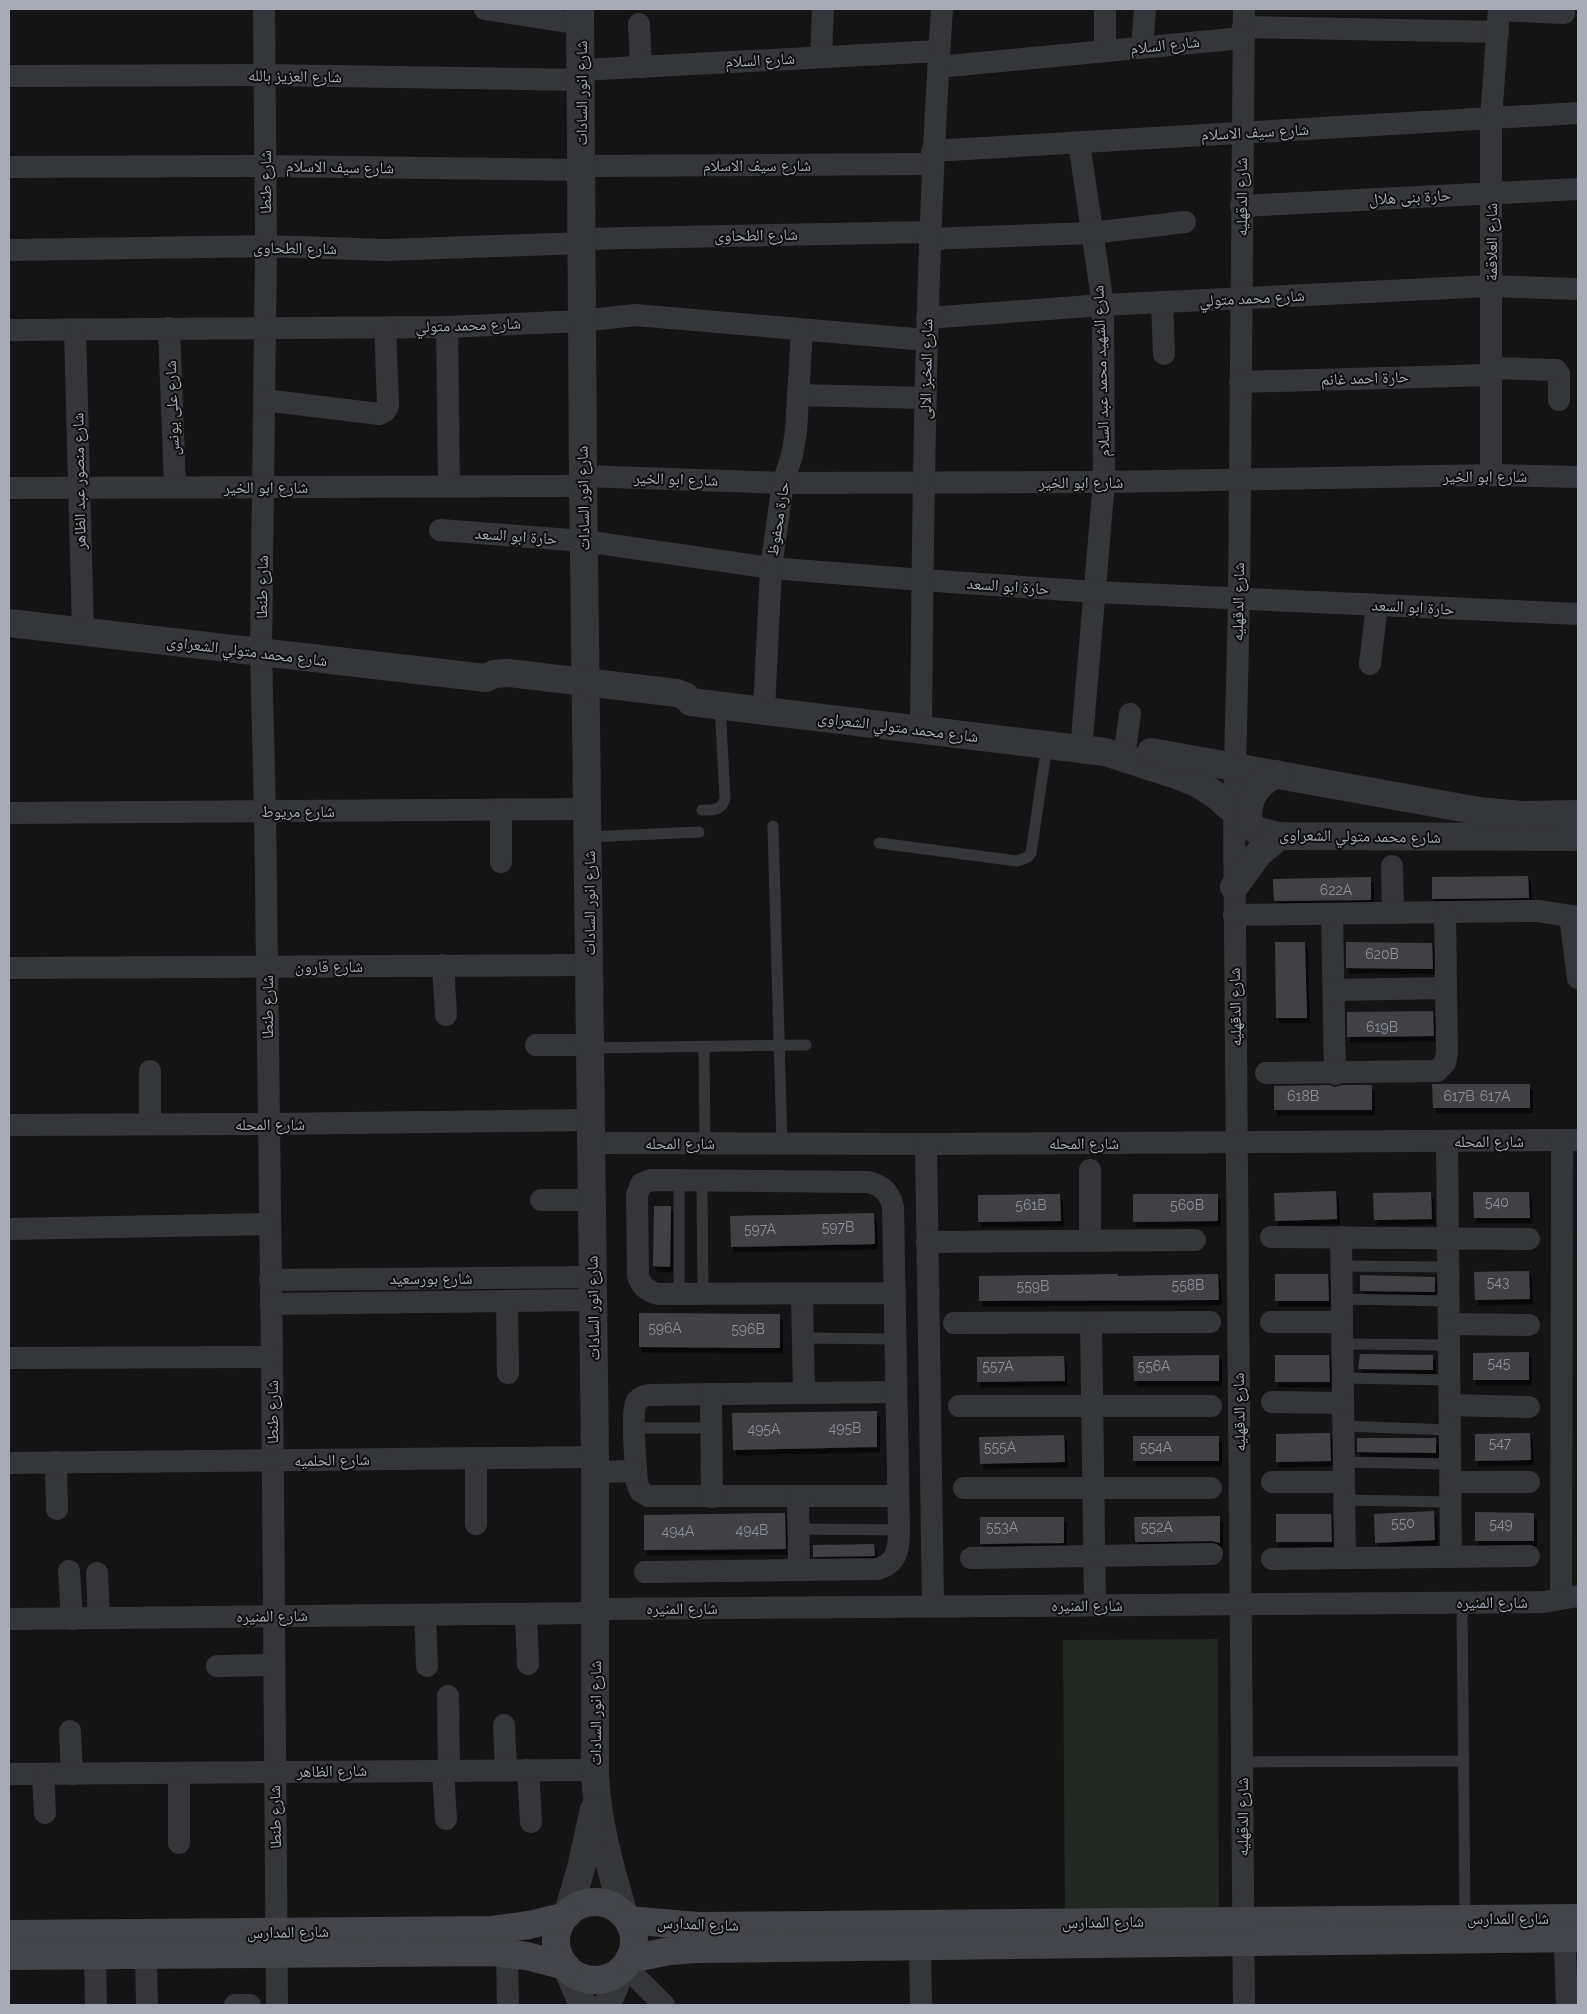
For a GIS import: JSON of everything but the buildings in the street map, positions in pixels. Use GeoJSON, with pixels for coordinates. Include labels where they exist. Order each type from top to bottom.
{"type":"FeatureCollection","features":[{"type":"Feature","properties":{"kind":"main road"},"geometry":{"type":"LineString","coordinates":[[596,1902],[607,1904],[626,1918],[634,1935],[634,1944],[625,1965],[603,1979],[593,1980],[574,1973],[566,1966],[557,1950],[556,1941],[557,1932],[567,1915],[586,1903],[596,1902]]}},
{"type":"Feature","properties":{"kind":"main road","name":"شارع المدارس"},"geometry":{"type":"LineString","coordinates":[[9,1956],[146,1955],[276,1943],[491,1930],[529,1926],[567,1915]]}},
{"type":"Feature","properties":{"kind":"main road","name":"شارع المدارس"},"geometry":{"type":"LineString","coordinates":[[626,1918],[697,1926],[1243,1931],[1571,1928]]}},
{"type":"Feature","properties":{"kind":"main road","name":"شارع المدارس"},"geometry":{"type":"LineString","coordinates":[[625,1965],[670,1951],[697,1949],[920,1945],[1243,1931],[1465,1918],[1571,1928]]}},
{"type":"Feature","properties":{"kind":"main road","name":"شارع المدارس"},"geometry":{"type":"LineString","coordinates":[[9,1934],[507,1953],[566,1966]]}},
{"type":"Feature","properties":{"kind":"street","name":"شارع طنطا"},"geometry":{"type":"LineString","coordinates":[[259,9],[264,75],[266,246],[261,652],[265,811],[272,1357],[276,2005]]}},
{"type":"Feature","properties":{"kind":"street"},"geometry":{"type":"LineString","coordinates":[[485,9],[580,16]]}},
{"type":"Feature","properties":{"kind":"street"},"geometry":{"type":"LineString","coordinates":[[821,57],[823,9]]}},
{"type":"Feature","properties":{"kind":"street","name":"شارع المخبز الالى"},"geometry":{"type":"LineString","coordinates":[[921,730],[923,483],[929,235],[942,9]]}},
{"type":"Feature","properties":{"kind":"street"},"geometry":{"type":"LineString","coordinates":[[1104,9],[1105,51]]}},
{"type":"Feature","properties":{"kind":"street"},"geometry":{"type":"LineString","coordinates":[[1142,47],[1145,9]]}},
{"type":"Feature","properties":{"kind":"street","name":"شارع السلام"},"geometry":{"type":"LineString","coordinates":[[582,75],[641,67],[821,57],[939,59],[1105,51],[1142,47],[1243,24],[1499,17],[1564,12]]}},
{"type":"Feature","properties":{"kind":"street","name":"شارع انور السادات"},"geometry":{"type":"LineString","coordinates":[[580,16],[582,75],[583,481],[595,1464],[595,1770],[596,1798],[611,1869],[626,1918]]}},
{"type":"Feature","properties":{"kind":"street","name":"شارع العلاقمة"},"geometry":{"type":"LineString","coordinates":[[1491,475],[1491,119],[1499,17]]}},
{"type":"Feature","properties":{"kind":"street"},"geometry":{"type":"LineString","coordinates":[[639,24],[641,67]]}},
{"type":"Feature","properties":{"kind":"street","name":"شارع الدقهليه"},"geometry":{"type":"LineString","coordinates":[[1243,24],[1239,599],[1234,767],[1241,818],[1234,887],[1234,915],[1244,2005]]}},
{"type":"Feature","properties":{"kind":"street","name":"شارع العزيز بالله"},"geometry":{"type":"LineString","coordinates":[[9,76],[582,75]]}},
{"type":"Feature","properties":{"kind":"street","name":"شارع سيف الاسلام"},"geometry":{"type":"LineString","coordinates":[[9,167],[582,168],[932,158],[1079,142],[1491,119],[1578,112]]}},
{"type":"Feature","properties":{"kind":"street","name":"شارع الشهيد محمد عبد السلام"},"geometry":{"type":"LineString","coordinates":[[1079,142],[1103,305],[1104,482],[1096,592],[1104,750]]}},
{"type":"Feature","properties":{"kind":"street","name":"حارة بنى هلال"},"geometry":{"type":"LineString","coordinates":[[1241,206],[1578,189]]}},
{"type":"Feature","properties":{"kind":"street","name":"شارع الطحاوى"},"geometry":{"type":"LineString","coordinates":[[9,250],[266,246],[386,250],[582,241],[1092,233],[1185,222]]}},
{"type":"Feature","properties":{"kind":"street","name":"شارع محمد متولي"},"geometry":{"type":"LineString","coordinates":[[9,330],[447,327],[582,321],[634,315],[802,330],[927,329],[1103,305],[1490,286],[1578,289]]}},
{"type":"Feature","properties":{"kind":"street"},"geometry":{"type":"LineString","coordinates":[[1162,302],[1164,354]]}},
{"type":"Feature","properties":{"kind":"street"},"geometry":{"type":"LineString","coordinates":[[447,327],[449,486]]}},
{"type":"Feature","properties":{"kind":"street","name":"شارع على يونس"},"geometry":{"type":"LineString","coordinates":[[169,328],[175,487]]}},
{"type":"Feature","properties":{"kind":"street"},"geometry":{"type":"LineString","coordinates":[[264,400],[379,414],[384,412],[388,408],[385,328]]}},
{"type":"Feature","properties":{"kind":"street","name":"شارع منصور عبد الظاهر"},"geometry":{"type":"LineString","coordinates":[[75,330],[83,632]]}},
{"type":"Feature","properties":{"kind":"street","name":"حارة محفوظ"},"geometry":{"type":"LineString","coordinates":[[764,710],[771,568],[783,483],[792,455],[796,432],[802,330]]}},
{"type":"Feature","properties":{"kind":"street","name":"حارة احمد غانم"},"geometry":{"type":"LineString","coordinates":[[1240,382],[1556,370],[1559,374],[1559,400]]}},
{"type":"Feature","properties":{"kind":"street"},"geometry":{"type":"LineString","coordinates":[[798,395],[925,398]]}},
{"type":"Feature","properties":{"kind":"street","name":"شارع ابو الخير"},"geometry":{"type":"LineString","coordinates":[[9,488],[449,486],[583,481],[923,483],[1104,482],[1491,475],[1578,477]]}},
{"type":"Feature","properties":{"kind":"street","name":"حارة ابو السعد"},"geometry":{"type":"LineString","coordinates":[[440,530],[584,541],[771,568],[922,580],[1096,592],[1578,614]]}},
{"type":"Feature","properties":{"kind":"street"},"geometry":{"type":"LineString","coordinates":[[1370,664],[1377,605]]}},
{"type":"Feature","properties":{"kind":"street","name":"شارع محمد متولي الشعراوى"},"geometry":{"type":"LineString","coordinates":[[9,623],[486,678],[504,673],[586,690],[677,693],[691,702],[1047,745],[1104,750],[1139,750],[1507,814],[1578,814]]}},
{"type":"Feature","properties":{"kind":"street"},"geometry":{"type":"LineString","coordinates":[[1104,750],[1130,714]]}},
{"type":"Feature","properties":{"kind":"street","name":"شارع محمد متولي الشعراوى"},"geometry":{"type":"LineString","coordinates":[[1104,750],[1189,780],[1208,790],[1258,831],[1279,836],[1578,837]]}},
{"type":"Feature","properties":{"kind":"street"},"geometry":{"type":"LineString","coordinates":[[1241,818],[1247,816],[1251,798],[1261,784],[1276,774]]}},
{"type":"Feature","properties":{"kind":"street"},"geometry":{"type":"LineString","coordinates":[[1419,837],[1426,830],[1428,820],[1420,800]]}},
{"type":"Feature","properties":{"kind":"street","name":"شارع مريوط"},"geometry":{"type":"LineString","coordinates":[[9,813],[588,809]]}},
{"type":"Feature","properties":{"kind":"street"},"geometry":{"type":"LineString","coordinates":[[501,862],[502,810]]}},
{"type":"Feature","properties":{"kind":"street"},"geometry":{"type":"LineString","coordinates":[[1234,887],[1258,854],[1279,836]]}},
{"type":"Feature","properties":{"kind":"street"},"geometry":{"type":"LineString","coordinates":[[1392,866],[1393,913]]}},
{"type":"Feature","properties":{"kind":"street"},"geometry":{"type":"LineString","coordinates":[[1234,915],[1538,911],[1574,916],[1578,978]]}},
{"type":"Feature","properties":{"kind":"street"},"geometry":{"type":"LineString","coordinates":[[1266,1073],[1335,1074],[1437,1071],[1445,1063],[1447,1052],[1445,912]]}},
{"type":"Feature","properties":{"kind":"street"},"geometry":{"type":"LineString","coordinates":[[1332,914],[1335,1074]]}},
{"type":"Feature","properties":{"kind":"street"},"geometry":{"type":"LineString","coordinates":[[443,965],[446,1015]]}},
{"type":"Feature","properties":{"kind":"street","name":"شارع قارون"},"geometry":{"type":"LineString","coordinates":[[9,968],[589,965]]}},
{"type":"Feature","properties":{"kind":"street"},"geometry":{"type":"LineString","coordinates":[[1334,990],[1446,988]]}},
{"type":"Feature","properties":{"kind":"street"},"geometry":{"type":"LineString","coordinates":[[536,1046],[590,1046]]}},
{"type":"Feature","properties":{"kind":"street"},"geometry":{"type":"LineString","coordinates":[[150,1071],[150,1124]]}},
{"type":"Feature","properties":{"kind":"street","name":"شارع المحله"},"geometry":{"type":"LineString","coordinates":[[9,1125],[268,1124],[591,1131],[705,1143],[782,1144],[1570,1140]]}},
{"type":"Feature","properties":{"kind":"street"},"geometry":{"type":"LineString","coordinates":[[1570,1140],[1570,1589]]}},
{"type":"Feature","properties":{"kind":"street"},"geometry":{"type":"LineString","coordinates":[[1447,1141],[1451,1557]]}},
{"type":"Feature","properties":{"kind":"street"},"geometry":{"type":"LineString","coordinates":[[926,1144],[933,1606]]}},
{"type":"Feature","properties":{"kind":"street"},"geometry":{"type":"LineString","coordinates":[[1090,1170],[1090,1241]]}},
{"type":"Feature","properties":{"kind":"street"},"geometry":{"type":"LineString","coordinates":[[645,1572],[877,1570],[884,1568],[895,1558],[898,1552],[899,1530],[895,1293],[893,1207],[889,1195],[880,1186],[868,1182],[647,1180],[638,1187],[638,1276],[643,1286],[652,1293],[895,1293]]}},
{"type":"Feature","properties":{"kind":"street"},"geometry":{"type":"LineString","coordinates":[[541,1200],[591,1200]]}},
{"type":"Feature","properties":{"kind":"street"},"geometry":{"type":"LineString","coordinates":[[9,1229],[269,1224]]}},
{"type":"Feature","properties":{"kind":"street"},"geometry":{"type":"LineString","coordinates":[[1272,1237],[1529,1239]]}},
{"type":"Feature","properties":{"kind":"street"},"geometry":{"type":"LineString","coordinates":[[1340,1237],[1345,1558]]}},
{"type":"Feature","properties":{"kind":"street"},"geometry":{"type":"LineString","coordinates":[[927,1242],[1194,1240]]}},
{"type":"Feature","properties":{"kind":"street","name":"شارع بورسعيد"},"geometry":{"type":"LineString","coordinates":[[270,1280],[592,1288]]}},
{"type":"Feature","properties":{"kind":"street","name":"شارع بورسعيد"},"geometry":{"type":"LineString","coordinates":[[271,1304],[507,1301],[592,1288]]}},
{"type":"Feature","properties":{"kind":"street"},"geometry":{"type":"LineString","coordinates":[[802,1294],[804,1393]]}},
{"type":"Feature","properties":{"kind":"street"},"geometry":{"type":"LineString","coordinates":[[507,1301],[508,1373]]}},
{"type":"Feature","properties":{"kind":"street"},"geometry":{"type":"LineString","coordinates":[[895,1329],[929,1320]]}},
{"type":"Feature","properties":{"kind":"street"},"geometry":{"type":"LineString","coordinates":[[1091,1322],[1094,1604]]}},
{"type":"Feature","properties":{"kind":"street"},"geometry":{"type":"LineString","coordinates":[[954,1323],[1210,1322]]}},
{"type":"Feature","properties":{"kind":"street"},"geometry":{"type":"LineString","coordinates":[[1272,1322],[1342,1333]]}},
{"type":"Feature","properties":{"kind":"street"},"geometry":{"type":"LineString","coordinates":[[1449,1334],[1529,1325]]}},
{"type":"Feature","properties":{"kind":"street"},"geometry":{"type":"LineString","coordinates":[[9,1358],[272,1357]]}},
{"type":"Feature","properties":{"kind":"street"},"geometry":{"type":"LineString","coordinates":[[896,1392],[643,1396],[636,1404],[635,1428],[638,1487],[648,1496],[898,1496]]}},
{"type":"Feature","properties":{"kind":"street"},"geometry":{"type":"LineString","coordinates":[[711,1394],[712,1497]]}},
{"type":"Feature","properties":{"kind":"street"},"geometry":{"type":"LineString","coordinates":[[1272,1402],[1343,1403]]}},
{"type":"Feature","properties":{"kind":"street"},"geometry":{"type":"LineString","coordinates":[[1450,1405],[1529,1407]]}},
{"type":"Feature","properties":{"kind":"street"},"geometry":{"type":"LineString","coordinates":[[959,1406],[1211,1406]]}},
{"type":"Feature","properties":{"kind":"street"},"geometry":{"type":"LineString","coordinates":[[476,1458],[476,1524]]}},
{"type":"Feature","properties":{"kind":"street","name":"شارع الحلميه"},"geometry":{"type":"LineString","coordinates":[[9,1463],[476,1458],[595,1464],[636,1471]]}},
{"type":"Feature","properties":{"kind":"street"},"geometry":{"type":"LineString","coordinates":[[56,1462],[57,1508]]}},
{"type":"Feature","properties":{"kind":"street"},"geometry":{"type":"LineString","coordinates":[[1272,1482],[1344,1481]]}},
{"type":"Feature","properties":{"kind":"street"},"geometry":{"type":"LineString","coordinates":[[1450,1483],[1529,1482]]}},
{"type":"Feature","properties":{"kind":"street"},"geometry":{"type":"LineString","coordinates":[[964,1488],[1211,1488]]}},
{"type":"Feature","properties":{"kind":"street"},"geometry":{"type":"LineString","coordinates":[[798,1496],[799,1570]]}},
{"type":"Feature","properties":{"kind":"street"},"geometry":{"type":"LineString","coordinates":[[971,1558],[1212,1554]]}},
{"type":"Feature","properties":{"kind":"street"},"geometry":{"type":"LineString","coordinates":[[1272,1558],[1529,1556]]}},
{"type":"Feature","properties":{"kind":"street"},"geometry":{"type":"LineString","coordinates":[[69,1571],[72,1618]]}},
{"type":"Feature","properties":{"kind":"street"},"geometry":{"type":"LineString","coordinates":[[97,1573],[99,1618]]}},
{"type":"Feature","properties":{"kind":"street","name":"شارع المنيره"},"geometry":{"type":"LineString","coordinates":[[9,1619],[526,1614],[595,1611],[1094,1604],[1544,1602],[1570,1589]]}},
{"type":"Feature","properties":{"kind":"street"},"geometry":{"type":"LineString","coordinates":[[526,1614],[528,1664]]}},
{"type":"Feature","properties":{"kind":"street"},"geometry":{"type":"LineString","coordinates":[[425,1615],[427,1666]]}},
{"type":"Feature","properties":{"kind":"street"},"geometry":{"type":"LineString","coordinates":[[217,1666],[274,1665]]}},
{"type":"Feature","properties":{"kind":"street"},"geometry":{"type":"LineString","coordinates":[[446,1819],[448,1696]]}},
{"type":"Feature","properties":{"kind":"street"},"geometry":{"type":"LineString","coordinates":[[504,1725],[506,1770]]}},
{"type":"Feature","properties":{"kind":"street"},"geometry":{"type":"LineString","coordinates":[[70,1731],[72,1774]]}},
{"type":"Feature","properties":{"kind":"street"},"geometry":{"type":"LineString","coordinates":[[528,1770],[531,1822]]}},
{"type":"Feature","properties":{"kind":"street","name":"شارع الظاهر"},"geometry":{"type":"LineString","coordinates":[[9,1774],[595,1770]]}},
{"type":"Feature","properties":{"kind":"street"},"geometry":{"type":"LineString","coordinates":[[179,1773],[179,1843]]}},
{"type":"Feature","properties":{"kind":"street"},"geometry":{"type":"LineString","coordinates":[[43,1774],[45,1813]]}},
{"type":"Feature","properties":{"kind":"street","name":"شارع انور السادات"},"geometry":{"type":"LineString","coordinates":[[567,1915],[583,1860],[596,1798]]}},
{"type":"Feature","properties":{"kind":"street"},"geometry":{"type":"LineString","coordinates":[[1567,2005],[1571,1928]]}},
{"type":"Feature","properties":{"kind":"street"},"geometry":{"type":"LineString","coordinates":[[920,1945],[921,2005]]}},
{"type":"Feature","properties":{"kind":"street"},"geometry":{"type":"LineString","coordinates":[[507,1953],[508,2005]]}},
{"type":"Feature","properties":{"kind":"street"},"geometry":{"type":"LineString","coordinates":[[146,1955],[147,2005]]}},
{"type":"Feature","properties":{"kind":"street"},"geometry":{"type":"LineString","coordinates":[[95,1956],[96,2005]]}},
{"type":"Feature","properties":{"kind":"street"},"geometry":{"type":"LineString","coordinates":[[607,2005],[625,1965],[664,2005]]}},
{"type":"Feature","properties":{"kind":"street"},"geometry":{"type":"LineString","coordinates":[[566,1966],[583,2005]]}},
{"type":"Feature","properties":{"kind":"street"},"geometry":{"type":"LineString","coordinates":[[235,2005],[250,2005]]}},
{"type":"Feature","properties":{"kind":"lane"},"geometry":{"type":"LineString","coordinates":[[702,810],[721,808],[725,798],[720,705]]}},
{"type":"Feature","properties":{"kind":"lane"},"geometry":{"type":"LineString","coordinates":[[879,843],[1017,861],[1028,857],[1031,853],[1047,745]]}},
{"type":"Feature","properties":{"kind":"lane"},"geometry":{"type":"LineString","coordinates":[[773,826],[782,1144]]}},
{"type":"Feature","properties":{"kind":"lane"},"geometry":{"type":"LineString","coordinates":[[588,837],[698,832]]}},
{"type":"Feature","properties":{"kind":"lane"},"geometry":{"type":"LineString","coordinates":[[590,1046],[806,1045]]}},
{"type":"Feature","properties":{"kind":"lane"},"geometry":{"type":"LineString","coordinates":[[704,1046],[705,1143]]}},
{"type":"Feature","properties":{"kind":"lane"},"geometry":{"type":"LineString","coordinates":[[679,1180],[680,1294]]}},
{"type":"Feature","properties":{"kind":"lane"},"geometry":{"type":"LineString","coordinates":[[702,1181],[703,1294]]}},
{"type":"Feature","properties":{"kind":"lane"},"geometry":{"type":"LineString","coordinates":[[1341,1266],[1448,1267]]}},
{"type":"Feature","properties":{"kind":"lane"},"geometry":{"type":"LineString","coordinates":[[1341,1299],[1449,1301]]}},
{"type":"Feature","properties":{"kind":"lane"},"geometry":{"type":"LineString","coordinates":[[803,1338],[895,1329]]}},
{"type":"Feature","properties":{"kind":"lane"},"geometry":{"type":"LineString","coordinates":[[1342,1333],[1449,1334]]}},
{"type":"Feature","properties":{"kind":"lane"},"geometry":{"type":"LineString","coordinates":[[1343,1378],[1449,1380]]}},
{"type":"Feature","properties":{"kind":"lane"},"geometry":{"type":"LineString","coordinates":[[1343,1426],[1450,1430]]}},
{"type":"Feature","properties":{"kind":"lane"},"geometry":{"type":"LineString","coordinates":[[635,1428],[711,1428]]}},
{"type":"Feature","properties":{"kind":"lane"},"geometry":{"type":"LineString","coordinates":[[1344,1481],[1450,1483]]}},
{"type":"Feature","properties":{"kind":"lane"},"geometry":{"type":"LineString","coordinates":[[1344,1481],[1450,1483]]}},
{"type":"Feature","properties":{"kind":"lane"},"geometry":{"type":"LineString","coordinates":[[798,1529],[899,1530]]}},
{"type":"Feature","properties":{"kind":"lane"},"geometry":{"type":"LineString","coordinates":[[1462,1602],[1465,1918]]}},
{"type":"Feature","properties":{"kind":"lane"},"geometry":{"type":"LineString","coordinates":[[1242,1762],[1464,1761]]}},
{"type":"Feature","properties":{"kind":"shaded area"},"geometry":{"type":"Polygon","coordinates":[[[1218,1639],[1219,1909],[1065,1910],[1063,1640],[1218,1639]]]}}]}
